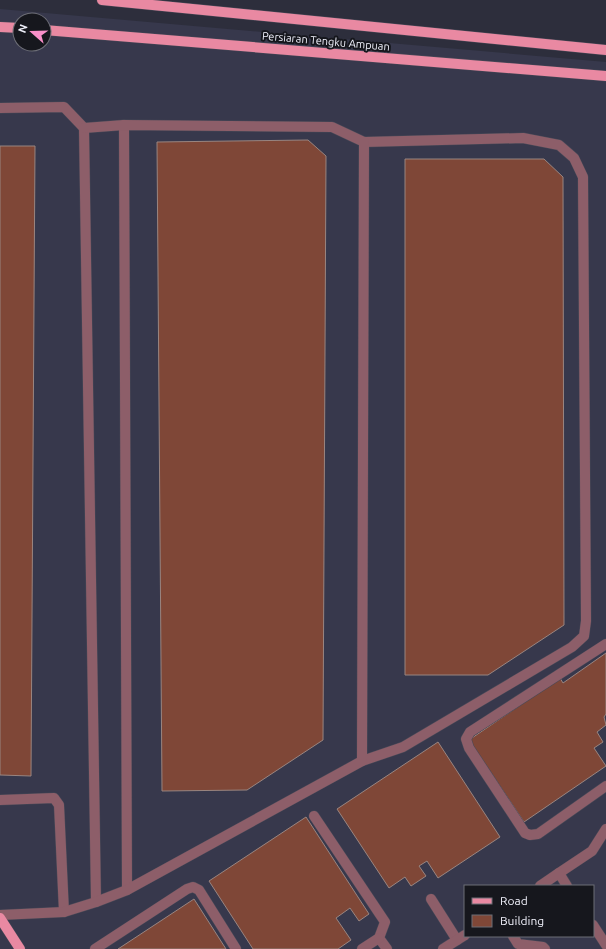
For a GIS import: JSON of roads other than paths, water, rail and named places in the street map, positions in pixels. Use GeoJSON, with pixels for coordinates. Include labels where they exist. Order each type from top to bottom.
{"type":"FeatureCollection","features":[{"type":"Feature","properties":{"kind":"main road","name":"Persiaran Tengku Ampuan"},"geometry":{"type":"LineString","coordinates":[[102,0],[603,50]]}},
{"type":"Feature","properties":{"kind":"main road"},"geometry":{"type":"LineString","coordinates":[[0,27],[12,28]]}},
{"type":"Feature","properties":{"kind":"main road","name":"Persiaran Tengku Ampuan"},"geometry":{"type":"LineString","coordinates":[[52,31],[602,76]]}},
{"type":"Feature","properties":{"kind":"main road"},"geometry":{"type":"LineString","coordinates":[[0,916],[20,949]]}},
{"type":"Feature","properties":{"kind":"street"},"geometry":{"type":"LineString","coordinates":[[0,108],[64,108],[84,128],[96,902]]}},
{"type":"Feature","properties":{"kind":"street"},"geometry":{"type":"LineString","coordinates":[[0,916],[64,912],[127,890],[362,762],[403,747],[572,647],[584,636],[586,621],[583,177],[574,158],[559,145],[523,138],[364,142],[332,126],[124,125],[84,128]]}},
{"type":"Feature","properties":{"kind":"street"},"geometry":{"type":"LineString","coordinates":[[124,125],[127,890]]}},
{"type":"Feature","properties":{"kind":"street"},"geometry":{"type":"LineString","coordinates":[[362,762],[364,142]]}},
{"type":"Feature","properties":{"kind":"street"},"geometry":{"type":"LineString","coordinates":[[606,644],[470,732],[466,739],[473,755],[525,833],[530,835],[538,834],[606,786]]}},
{"type":"Feature","properties":{"kind":"street"},"geometry":{"type":"LineString","coordinates":[[0,800],[54,798],[59,805],[64,912]]}},
{"type":"Feature","properties":{"kind":"street"},"geometry":{"type":"LineString","coordinates":[[314,816],[385,922],[379,938],[362,949]]}},
{"type":"Feature","properties":{"kind":"street"},"geometry":{"type":"LineString","coordinates":[[542,885],[592,851],[606,829]]}},
{"type":"Feature","properties":{"kind":"street"},"geometry":{"type":"LineString","coordinates":[[559,874],[566,885]]}},
{"type":"Feature","properties":{"kind":"street"},"geometry":{"type":"LineString","coordinates":[[95,949],[186,889],[193,887],[199,890],[236,949]]}},
{"type":"Feature","properties":{"kind":"street"},"geometry":{"type":"LineString","coordinates":[[431,899],[461,937],[443,949]]}},
{"type":"Feature","properties":{"kind":"street"},"geometry":{"type":"LineString","coordinates":[[594,927],[606,945]]}},
{"type":"Feature","properties":{"kind":"street"},"geometry":{"type":"LineString","coordinates":[[379,938],[387,949]]}},
{"type":"Feature","properties":{"kind":"street"},"geometry":{"type":"LineString","coordinates":[[514,943],[544,947],[545,949]]}}]}
